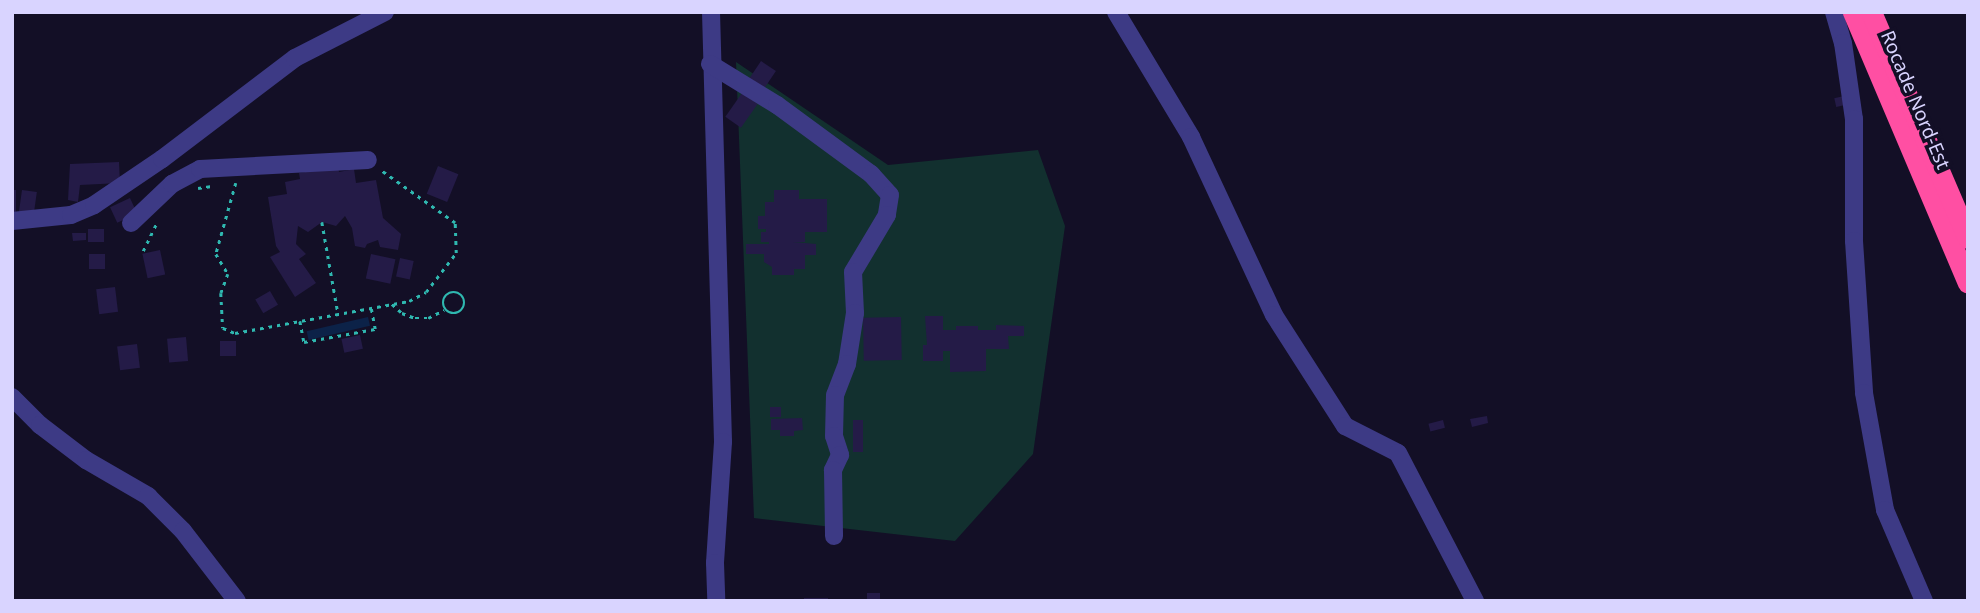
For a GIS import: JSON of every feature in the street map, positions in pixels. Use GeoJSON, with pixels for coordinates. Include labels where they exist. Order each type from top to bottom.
{"type":"FeatureCollection","features":[{"type":"Feature","properties":{"kind":"highway","name":"Rocade Nord-Est"},"geometry":{"type":"LineString","coordinates":[[1853,12],[1968,283]]}},
{"type":"Feature","properties":{"kind":"highway","name":"Rocade Nord-Est"},"geometry":{"type":"LineString","coordinates":[[1871,12],[1968,238]]}},
{"type":"Feature","properties":{"kind":"street"},"geometry":{"type":"LineString","coordinates":[[12,221],[71,215],[94,205],[295,58],[385,12]]}},
{"type":"Feature","properties":{"kind":"street"},"geometry":{"type":"LineString","coordinates":[[711,12],[710,64],[717,198],[723,442],[715,563],[716,601]]}},
{"type":"Feature","properties":{"kind":"street"},"geometry":{"type":"LineString","coordinates":[[1116,12],[1191,137],[1273,315],[1345,426],[1398,453],[1475,601]]}},
{"type":"Feature","properties":{"kind":"street"},"geometry":{"type":"LineString","coordinates":[[1834,12],[1843,43],[1854,119],[1854,254],[1864,393],[1885,510],[1924,601]]}},
{"type":"Feature","properties":{"kind":"street"},"geometry":{"type":"LineString","coordinates":[[710,64],[777,105],[871,174],[890,195],[887,215],[853,272],[855,313],[847,364],[835,395],[834,436],[840,455],[833,470],[834,536]]}},
{"type":"Feature","properties":{"kind":"street"},"geometry":{"type":"LineString","coordinates":[[185,141],[192,181]]}},
{"type":"Feature","properties":{"kind":"street"},"geometry":{"type":"LineString","coordinates":[[131,223],[164,190],[192,181],[211,167],[368,160]]}},
{"type":"Feature","properties":{"kind":"street"},"geometry":{"type":"LineString","coordinates":[[12,397],[40,425],[68,446],[148,496],[183,531],[237,601]]}},
{"type":"Feature","properties":{"kind":"path"},"geometry":{"type":"LineString","coordinates":[[229,180],[237,179],[216,254],[228,274],[221,293],[223,328],[235,333],[416,299],[426,292],[453,259],[457,250],[455,223],[368,160]]}},
{"type":"Feature","properties":{"kind":"path"},"geometry":{"type":"LineString","coordinates":[[192,181],[218,183]]}},
{"type":"Feature","properties":{"kind":"path"},"geometry":{"type":"LineString","coordinates":[[143,251],[164,212]]}},
{"type":"Feature","properties":{"kind":"path"},"geometry":{"type":"LineString","coordinates":[[322,222],[338,313]]}},
{"type":"Feature","properties":{"kind":"path"},"geometry":{"type":"LineString","coordinates":[[457,292],[463,296],[465,304],[459,313],[452,314],[444,310],[443,302],[449,294],[457,292]]}},
{"type":"Feature","properties":{"kind":"path"},"geometry":{"type":"LineString","coordinates":[[392,304],[402,313],[415,318],[428,318],[444,310]]}},
{"type":"Feature","properties":{"kind":"path"},"geometry":{"type":"LineString","coordinates":[[300,320],[304,342],[375,329],[371,308]]}},
{"type":"Feature","properties":{"kind":"green space"},"geometry":{"type":"Polygon","coordinates":[[[736,62],[888,165],[1038,150],[1065,226],[1033,454],[955,541],[754,518],[736,62]]]}},
{"type":"Feature","properties":{"kind":"water"},"geometry":{"type":"Polygon","coordinates":[[[368,317],[370,326],[309,340],[307,331],[368,317]]]}},
{"type":"Feature","properties":{"kind":"building"},"geometry":{"type":"Polygon","coordinates":[[[761,61],[776,71],[761,93],[746,83],[761,61]]]}},
{"type":"Feature","properties":{"kind":"building"},"geometry":{"type":"Polygon","coordinates":[[[742,93],[758,104],[741,128],[725,117],[742,93]]]}},
{"type":"Feature","properties":{"kind":"building"},"geometry":{"type":"Polygon","coordinates":[[[1844,96],[1846,105],[1836,107],[1834,98],[1844,96]]]}},
{"type":"Feature","properties":{"kind":"building"},"geometry":{"type":"Polygon","coordinates":[[[119,162],[120,183],[80,185],[78,202],[68,200],[70,164],[119,162]]]}},
{"type":"Feature","properties":{"kind":"building"},"geometry":{"type":"Polygon","coordinates":[[[438,166],[458,174],[447,202],[427,194],[438,166]]]}},
{"type":"Feature","properties":{"kind":"building"},"geometry":{"type":"Polygon","coordinates":[[[338,167],[339,172],[354,169],[356,183],[376,180],[383,218],[401,234],[398,250],[380,247],[378,240],[367,244],[365,248],[355,246],[352,228],[345,216],[336,226],[322,222],[308,232],[298,226],[296,244],[306,254],[299,259],[316,283],[295,297],[270,257],[280,252],[276,246],[268,197],[287,194],[285,182],[300,179],[299,173],[338,167]]]}},
{"type":"Feature","properties":{"kind":"building"},"geometry":{"type":"Polygon","coordinates":[[[12,190],[16,190],[16,212],[12,212],[12,190]]]}},
{"type":"Feature","properties":{"kind":"building"},"geometry":{"type":"Polygon","coordinates":[[[22,190],[37,192],[34,214],[19,212],[22,190]]]}},
{"type":"Feature","properties":{"kind":"building"},"geometry":{"type":"Polygon","coordinates":[[[774,190],[799,190],[799,199],[827,199],[827,232],[805,232],[805,242],[793,242],[816,244],[816,255],[805,255],[805,269],[794,269],[794,275],[772,275],[772,267],[764,262],[764,254],[746,254],[746,244],[769,244],[761,242],[761,232],[766,232],[766,229],[758,229],[758,216],[765,216],[765,202],[774,202],[774,190]]]}},
{"type":"Feature","properties":{"kind":"building"},"geometry":{"type":"Polygon","coordinates":[[[130,198],[137,213],[117,223],[110,207],[130,198]]]}},
{"type":"Feature","properties":{"kind":"building"},"geometry":{"type":"Polygon","coordinates":[[[88,229],[104,229],[104,242],[88,242],[88,229]]]}},
{"type":"Feature","properties":{"kind":"building"},"geometry":{"type":"Polygon","coordinates":[[[72,233],[86,233],[86,240],[73,241],[72,233]]]}},
{"type":"Feature","properties":{"kind":"building"},"geometry":{"type":"Polygon","coordinates":[[[160,250],[165,274],[148,278],[142,254],[160,250]]]}},
{"type":"Feature","properties":{"kind":"building"},"geometry":{"type":"Polygon","coordinates":[[[89,254],[105,254],[105,269],[89,269],[89,254]]]}},
{"type":"Feature","properties":{"kind":"building"},"geometry":{"type":"Polygon","coordinates":[[[371,254],[395,259],[390,284],[366,278],[371,254]]]}},
{"type":"Feature","properties":{"kind":"building"},"geometry":{"type":"Polygon","coordinates":[[[400,258],[414,261],[410,279],[396,277],[400,258]]]}},
{"type":"Feature","properties":{"kind":"building"},"geometry":{"type":"Polygon","coordinates":[[[115,287],[118,312],[99,314],[96,289],[115,287]]]}},
{"type":"Feature","properties":{"kind":"building"},"geometry":{"type":"Polygon","coordinates":[[[270,291],[278,305],[263,313],[255,300],[270,291]]]}},
{"type":"Feature","properties":{"kind":"building"},"geometry":{"type":"Polygon","coordinates":[[[925,316],[943,316],[943,330],[956,330],[956,326],[978,326],[978,330],[996,330],[996,325],[1024,326],[1024,336],[1008,336],[1009,349],[986,349],[986,371],[950,372],[950,351],[943,351],[943,361],[923,361],[923,345],[927,345],[925,316]]]}},
{"type":"Feature","properties":{"kind":"building"},"geometry":{"type":"Polygon","coordinates":[[[901,317],[902,360],[864,361],[863,318],[901,317]]]}},
{"type":"Feature","properties":{"kind":"building"},"geometry":{"type":"Polygon","coordinates":[[[360,335],[363,349],[344,353],[341,339],[360,335]]]}},
{"type":"Feature","properties":{"kind":"building"},"geometry":{"type":"Polygon","coordinates":[[[186,337],[188,361],[169,363],[167,339],[186,337]]]}},
{"type":"Feature","properties":{"kind":"building"},"geometry":{"type":"Polygon","coordinates":[[[220,341],[236,341],[236,356],[220,356],[220,341]]]}},
{"type":"Feature","properties":{"kind":"building"},"geometry":{"type":"Polygon","coordinates":[[[137,344],[140,368],[120,370],[117,346],[137,344]]]}},
{"type":"Feature","properties":{"kind":"building"},"geometry":{"type":"Polygon","coordinates":[[[770,407],[781,407],[781,417],[770,417],[770,407]]]}},
{"type":"Feature","properties":{"kind":"building"},"geometry":{"type":"Polygon","coordinates":[[[1487,416],[1488,423],[1472,427],[1470,419],[1487,416]]]}},
{"type":"Feature","properties":{"kind":"building"},"geometry":{"type":"Polygon","coordinates":[[[802,418],[803,430],[794,431],[794,436],[780,436],[780,430],[771,430],[771,419],[802,418]]]}},
{"type":"Feature","properties":{"kind":"building"},"geometry":{"type":"Polygon","coordinates":[[[853,420],[863,420],[863,452],[853,452],[853,420]]]}},
{"type":"Feature","properties":{"kind":"building"},"geometry":{"type":"Polygon","coordinates":[[[1443,420],[1445,428],[1430,431],[1428,424],[1443,420]]]}},
{"type":"Feature","properties":{"kind":"building"},"geometry":{"type":"Polygon","coordinates":[[[867,593],[880,593],[880,601],[867,601],[867,593]]]}},
{"type":"Feature","properties":{"kind":"building"},"geometry":{"type":"Polygon","coordinates":[[[804,598],[828,598],[828,601],[804,601],[804,598]]]}}]}
